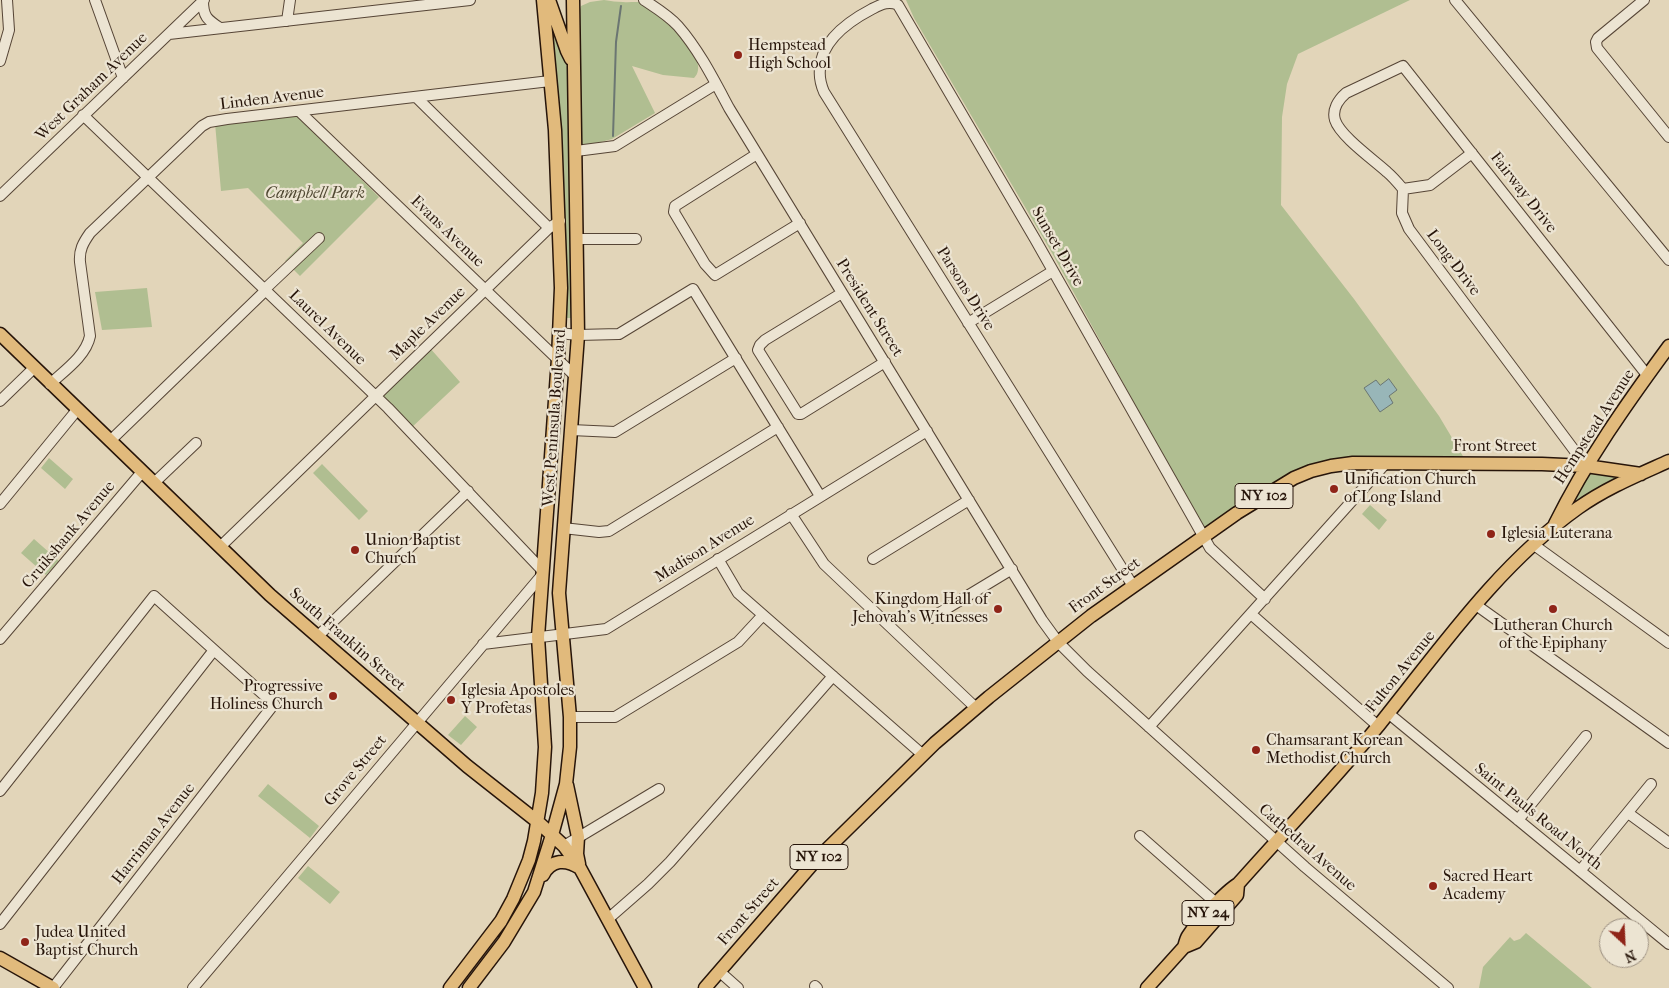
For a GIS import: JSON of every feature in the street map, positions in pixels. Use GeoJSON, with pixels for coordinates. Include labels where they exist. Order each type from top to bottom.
{"type":"FeatureCollection","features":[{"type":"Feature","properties":{"kind":"main road","name":"West Peninsula Boulevard"},"geometry":{"type":"LineString","coordinates":[[450,988],[501,921],[513,899],[529,860],[538,822],[545,747],[538,637],[558,359],[561,288],[554,225],[555,130],[543,0]]}},
{"type":"Feature","properties":{"kind":"main road"},"geometry":{"type":"LineString","coordinates":[[549,0],[567,51],[574,63]]}},
{"type":"Feature","properties":{"kind":"main road","name":"West Peninsula Boulevard"},"geometry":{"type":"LineString","coordinates":[[534,892],[566,784],[570,747],[568,685],[559,593],[578,335],[573,0]]}},
{"type":"Feature","properties":{"kind":"main road","name":"South Franklin Street"},"geometry":{"type":"LineString","coordinates":[[0,334],[270,595],[467,766],[538,822],[564,846],[580,868],[645,988]]}},
{"type":"Feature","properties":{"kind":"main road","name":"Hempstead Avenue"},"geometry":{"type":"LineString","coordinates":[[1553,528],[1572,488],[1586,466],[1647,375],[1669,346]]}},
{"type":"Feature","properties":{"kind":"main road","name":"NY 24"},"geometry":{"type":"LineString","coordinates":[[1553,528],[1595,497],[1669,461]]}},
{"type":"Feature","properties":{"kind":"main road","name":"Front Street"},"geometry":{"type":"LineString","coordinates":[[705,988],[815,861],[923,755],[976,708],[1058,642],[1133,586],[1289,480],[1311,471],[1353,463],[1542,464],[1586,466],[1641,474]]}},
{"type":"Feature","properties":{"kind":"main road","name":"Fulton Avenue"},"geometry":{"type":"LineString","coordinates":[[1147,988],[1184,947],[1188,936],[1216,903],[1238,884],[1378,726],[1498,580],[1553,528]]}},
{"type":"Feature","properties":{"kind":"main road"},"geometry":{"type":"LineString","coordinates":[[566,784],[578,837],[576,854],[580,868]]}},
{"type":"Feature","properties":{"kind":"main road"},"geometry":{"type":"LineString","coordinates":[[469,988],[504,942],[546,870],[555,863],[564,861],[580,868]]}},
{"type":"Feature","properties":{"kind":"main road","name":"Fulton Avenue"},"geometry":{"type":"LineString","coordinates":[[1184,947],[1196,942],[1237,895],[1238,884]]}},
{"type":"Feature","properties":{"kind":"main road"},"geometry":{"type":"LineString","coordinates":[[0,958],[53,988]]}},
{"type":"Feature","properties":{"kind":"street"},"geometry":{"type":"LineString","coordinates":[[0,61],[9,30],[7,0]]}},
{"type":"Feature","properties":{"kind":"street"},"geometry":{"type":"LineString","coordinates":[[96,0],[123,78]]}},
{"type":"Feature","properties":{"kind":"street"},"geometry":{"type":"LineString","coordinates":[[204,0],[203,10],[206,16],[220,28]]}},
{"type":"Feature","properties":{"kind":"street","name":"West Graham Avenue"},"geometry":{"type":"LineString","coordinates":[[0,196],[204,0]]}},
{"type":"Feature","properties":{"kind":"street"},"geometry":{"type":"LineString","coordinates":[[288,21],[290,0]]}},
{"type":"Feature","properties":{"kind":"street"},"geometry":{"type":"LineString","coordinates":[[369,11],[370,0]]}},
{"type":"Feature","properties":{"kind":"street"},"geometry":{"type":"LineString","coordinates":[[169,34],[470,0]]}},
{"type":"Feature","properties":{"kind":"street","name":"President Street"},"geometry":{"type":"LineString","coordinates":[[644,0],[677,26],[698,54],[1042,620],[1058,642]]}},
{"type":"Feature","properties":{"kind":"street"},"geometry":{"type":"LineString","coordinates":[[1455,0],[1669,260]]}},
{"type":"Feature","properties":{"kind":"street"},"geometry":{"type":"LineString","coordinates":[[1644,0],[1598,38],[1596,42],[1597,48],[1669,137]]}},
{"type":"Feature","properties":{"kind":"street","name":"Sunset Drive"},"geometry":{"type":"LineString","coordinates":[[866,12],[881,4],[894,2],[898,4],[1053,271],[1210,548],[1265,599]]}},
{"type":"Feature","properties":{"kind":"street","name":"Parsons Drive"},"geometry":{"type":"LineString","coordinates":[[866,12],[849,22],[832,41],[823,56],[820,69],[821,84],[824,92],[1133,586]]}},
{"type":"Feature","properties":{"kind":"street","name":"Fairway Drive"},"geometry":{"type":"LineString","coordinates":[[1403,189],[1389,173],[1343,133],[1335,121],[1334,110],[1340,98],[1403,66],[1647,375]]}},
{"type":"Feature","properties":{"kind":"street","name":"Linden Avenue"},"geometry":{"type":"LineString","coordinates":[[50,384],[78,357],[90,336],[79,252],[82,245],[90,233],[195,132],[209,122],[550,81]]}},
{"type":"Feature","properties":{"kind":"street"},"geometry":{"type":"LineString","coordinates":[[576,151],[615,146],[716,84]]}},
{"type":"Feature","properties":{"kind":"street"},"geometry":{"type":"LineString","coordinates":[[416,97],[554,225]]}},
{"type":"Feature","properties":{"kind":"street","name":"Evans Avenue"},"geometry":{"type":"LineString","coordinates":[[299,111],[575,376]]}},
{"type":"Feature","properties":{"kind":"street","name":"Laurel Avenue"},"geometry":{"type":"LineString","coordinates":[[83,115],[376,396],[468,491],[542,572]]}},
{"type":"Feature","properties":{"kind":"street"},"geometry":{"type":"LineString","coordinates":[[1403,189],[1430,185],[1472,153]]}},
{"type":"Feature","properties":{"kind":"street"},"geometry":{"type":"LineString","coordinates":[[758,154],[675,206],[674,212],[705,264],[715,275],[800,224]]}},
{"type":"Feature","properties":{"kind":"street","name":"Long Drive"},"geometry":{"type":"LineString","coordinates":[[1403,189],[1402,213],[1409,228],[1586,466]]}},
{"type":"Feature","properties":{"kind":"street","name":"Maple Avenue"},"geometry":{"type":"LineString","coordinates":[[220,547],[554,225]]}},
{"type":"Feature","properties":{"kind":"street"},"geometry":{"type":"LineString","coordinates":[[110,441],[319,238]]}},
{"type":"Feature","properties":{"kind":"street"},"geometry":{"type":"LineString","coordinates":[[576,239],[636,239]]}},
{"type":"Feature","properties":{"kind":"street"},"geometry":{"type":"LineString","coordinates":[[968,323],[1053,271]]}},
{"type":"Feature","properties":{"kind":"street"},"geometry":{"type":"LineString","coordinates":[[559,333],[578,335],[619,334],[693,289],[820,496]]}},
{"type":"Feature","properties":{"kind":"street"},"geometry":{"type":"LineString","coordinates":[[842,293],[765,340],[758,350],[798,414],[806,412],[885,362]]}},
{"type":"Feature","properties":{"kind":"street"},"geometry":{"type":"LineString","coordinates":[[571,430],[614,432],[736,358]]}},
{"type":"Feature","properties":{"kind":"street"},"geometry":{"type":"LineString","coordinates":[[0,401],[34,368]]}},
{"type":"Feature","properties":{"kind":"street"},"geometry":{"type":"LineString","coordinates":[[0,504],[77,410]]}},
{"type":"Feature","properties":{"kind":"street"},"geometry":{"type":"LineString","coordinates":[[563,528],[599,532],[609,531],[778,427]]}},
{"type":"Feature","properties":{"kind":"street","name":"Madison Avenue"},"geometry":{"type":"LineString","coordinates":[[483,644],[606,628],[927,431]]}},
{"type":"Feature","properties":{"kind":"street"},"geometry":{"type":"LineString","coordinates":[[154,483],[196,443]]}},
{"type":"Feature","properties":{"kind":"street"},"geometry":{"type":"LineString","coordinates":[[1149,727],[1386,463]]}},
{"type":"Feature","properties":{"kind":"street","name":"Cruikshank Avenue"},"geometry":{"type":"LineString","coordinates":[[0,640],[142,472]]}},
{"type":"Feature","properties":{"kind":"street"},"geometry":{"type":"LineString","coordinates":[[318,636],[468,491]]}},
{"type":"Feature","properties":{"kind":"street"},"geometry":{"type":"LineString","coordinates":[[873,559],[970,500]]}},
{"type":"Feature","properties":{"kind":"street"},"geometry":{"type":"LineString","coordinates":[[791,514],[824,564],[976,708]]}},
{"type":"Feature","properties":{"kind":"street"},"geometry":{"type":"LineString","coordinates":[[1534,545],[1669,643]]}},
{"type":"Feature","properties":{"kind":"street"},"geometry":{"type":"LineString","coordinates":[[718,559],[738,593],[923,755]]}},
{"type":"Feature","properties":{"kind":"street"},"geometry":{"type":"LineString","coordinates":[[931,618],[1012,569]]}},
{"type":"Feature","properties":{"kind":"street","name":"Grove Street"},"geometry":{"type":"LineString","coordinates":[[194,988],[542,572]]}},
{"type":"Feature","properties":{"kind":"street"},"geometry":{"type":"LineString","coordinates":[[0,791],[154,596],[214,650],[0,924]]}},
{"type":"Feature","properties":{"kind":"street"},"geometry":{"type":"LineString","coordinates":[[1476,605],[1669,743]]}},
{"type":"Feature","properties":{"kind":"street"},"geometry":{"type":"LineString","coordinates":[[1251,614],[1378,726]]}},
{"type":"Feature","properties":{"kind":"street"},"geometry":{"type":"LineString","coordinates":[[570,717],[615,717],[738,642],[762,615]]}},
{"type":"Feature","properties":{"kind":"street","name":"Cathedral Avenue"},"geometry":{"type":"LineString","coordinates":[[1058,642],[1087,671],[1276,842],[1448,988]]}},
{"type":"Feature","properties":{"kind":"street","name":"Harriman Avenue"},"geometry":{"type":"LineString","coordinates":[[53,988],[274,704],[214,650]]}},
{"type":"Feature","properties":{"kind":"street"},"geometry":{"type":"LineString","coordinates":[[608,920],[670,862],[833,676]]}},
{"type":"Feature","properties":{"kind":"street","name":"Saint Pauls Road North"},"geometry":{"type":"LineString","coordinates":[[1388,714],[1669,944]]}},
{"type":"Feature","properties":{"kind":"street"},"geometry":{"type":"LineString","coordinates":[[1518,820],[1586,736]]}},
{"type":"Feature","properties":{"kind":"street"},"geometry":{"type":"LineString","coordinates":[[1580,871],[1651,784]]}},
{"type":"Feature","properties":{"kind":"street"},"geometry":{"type":"LineString","coordinates":[[564,846],[658,789]]}},
{"type":"Feature","properties":{"kind":"street"},"geometry":{"type":"LineString","coordinates":[[1628,813],[1669,843]]}},
{"type":"Feature","properties":{"kind":"street"},"geometry":{"type":"LineString","coordinates":[[1140,836],[1216,903]]}},
{"type":"Feature","properties":{"kind":"street"},"geometry":{"type":"LineString","coordinates":[[720,972],[738,988]]}},
{"type":"Feature","properties":{"kind":"green space"},"geometry":{"type":"Polygon","coordinates":[[[604,0],[641,2],[661,14],[672,24],[691,48],[697,60],[698,70],[694,78],[663,75],[632,66],[655,113],[612,139],[579,148],[579,13],[581,6],[590,2],[604,0]]]}},
{"type":"Feature","properties":{"kind":"green space"},"geometry":{"type":"Polygon","coordinates":[[[906,0],[1410,0],[1298,54],[1287,84],[1282,117],[1281,205],[1354,299],[1439,416],[1467,463],[1334,463],[1205,533],[1133,406],[1132,399],[1052,253],[914,18],[906,0]]]}},
{"type":"Feature","properties":{"kind":"green space"},"geometry":{"type":"Polygon","coordinates":[[[551,10],[568,64],[572,318],[567,318],[567,283],[564,268],[551,44],[551,10]]]}},
{"type":"Feature","properties":{"kind":"green space","name":"Campbell Park"},"geometry":{"type":"Polygon","coordinates":[[[297,115],[379,197],[300,276],[285,261],[303,243],[248,188],[221,191],[215,123],[297,115]]]}},
{"type":"Feature","properties":{"kind":"green space"},"geometry":{"type":"Polygon","coordinates":[[[147,288],[152,327],[102,330],[95,292],[147,288]]]}},
{"type":"Feature","properties":{"kind":"green space"},"geometry":{"type":"Polygon","coordinates":[[[429,347],[460,382],[410,429],[377,395],[429,347]]]}},
{"type":"Feature","properties":{"kind":"green space"},"geometry":{"type":"Polygon","coordinates":[[[49,458],[73,479],[65,489],[41,468],[49,458]]]}},
{"type":"Feature","properties":{"kind":"green space"},"geometry":{"type":"Polygon","coordinates":[[[322,464],[368,511],[359,520],[313,473],[322,464]]]}},
{"type":"Feature","properties":{"kind":"green space"},"geometry":{"type":"Polygon","coordinates":[[[1587,471],[1625,476],[1565,513],[1587,471]]]}},
{"type":"Feature","properties":{"kind":"green space"},"geometry":{"type":"Polygon","coordinates":[[[1370,505],[1387,520],[1379,530],[1362,514],[1370,505]]]}},
{"type":"Feature","properties":{"kind":"green space"},"geometry":{"type":"Polygon","coordinates":[[[34,539],[59,561],[46,575],[21,553],[34,539]]]}},
{"type":"Feature","properties":{"kind":"green space"},"geometry":{"type":"Polygon","coordinates":[[[465,716],[477,727],[461,745],[448,735],[465,716]]]}},
{"type":"Feature","properties":{"kind":"green space"},"geometry":{"type":"Polygon","coordinates":[[[268,784],[319,826],[310,838],[258,796],[268,784]]]}},
{"type":"Feature","properties":{"kind":"green space"},"geometry":{"type":"Polygon","coordinates":[[[308,866],[340,892],[330,904],[298,878],[308,866]]]}},
{"type":"Feature","properties":{"kind":"green space"},"geometry":{"type":"Polygon","coordinates":[[[1526,933],[1592,988],[1479,988],[1483,967],[1510,937],[1514,941],[1520,939],[1526,933]]]}},
{"type":"Feature","properties":{"kind":"water"},"geometry":{"type":"Polygon","coordinates":[[[1389,379],[1397,390],[1389,396],[1393,403],[1380,412],[1364,388],[1376,380],[1380,385],[1389,379]]]}},
{"type":"Feature","properties":{"kind":"waterway"},"geometry":{"type":"LineString","coordinates":[[613,136],[616,42],[621,6]]}},
{"type":"Feature","properties":{"kind":"place","name":"Hempstead High School"},"geometry":{"type":"Point","coordinates":[738,55]}},
{"type":"Feature","properties":{"kind":"place","name":"Unification Church of Long Island"},"geometry":{"type":"Point","coordinates":[1334,489]}},
{"type":"Feature","properties":{"kind":"place","name":"Iglesia Luterana"},"geometry":{"type":"Point","coordinates":[1491,534]}},
{"type":"Feature","properties":{"kind":"place","name":"Union Baptist Church"},"geometry":{"type":"Point","coordinates":[355,550]}},
{"type":"Feature","properties":{"kind":"place","name":"Kingdom Hall of Jehovah’s Witnesses"},"geometry":{"type":"Point","coordinates":[998,609]}},
{"type":"Feature","properties":{"kind":"place","name":"Lutheran Church of the Epiphany"},"geometry":{"type":"Point","coordinates":[1553,609]}},
{"type":"Feature","properties":{"kind":"place","name":"Progressive Holiness Church"},"geometry":{"type":"Point","coordinates":[333,696]}},
{"type":"Feature","properties":{"kind":"place","name":"Iglesia Apostoles Y Profetas"},"geometry":{"type":"Point","coordinates":[451,700]}},
{"type":"Feature","properties":{"kind":"place","name":"Chamsarant Korean Methodist Church"},"geometry":{"type":"Point","coordinates":[1256,750]}},
{"type":"Feature","properties":{"kind":"place","name":"Sacred Heart Academy"},"geometry":{"type":"Point","coordinates":[1433,886]}},
{"type":"Feature","properties":{"kind":"place","name":"Judea United Baptist Church"},"geometry":{"type":"Point","coordinates":[25,942]}}]}
